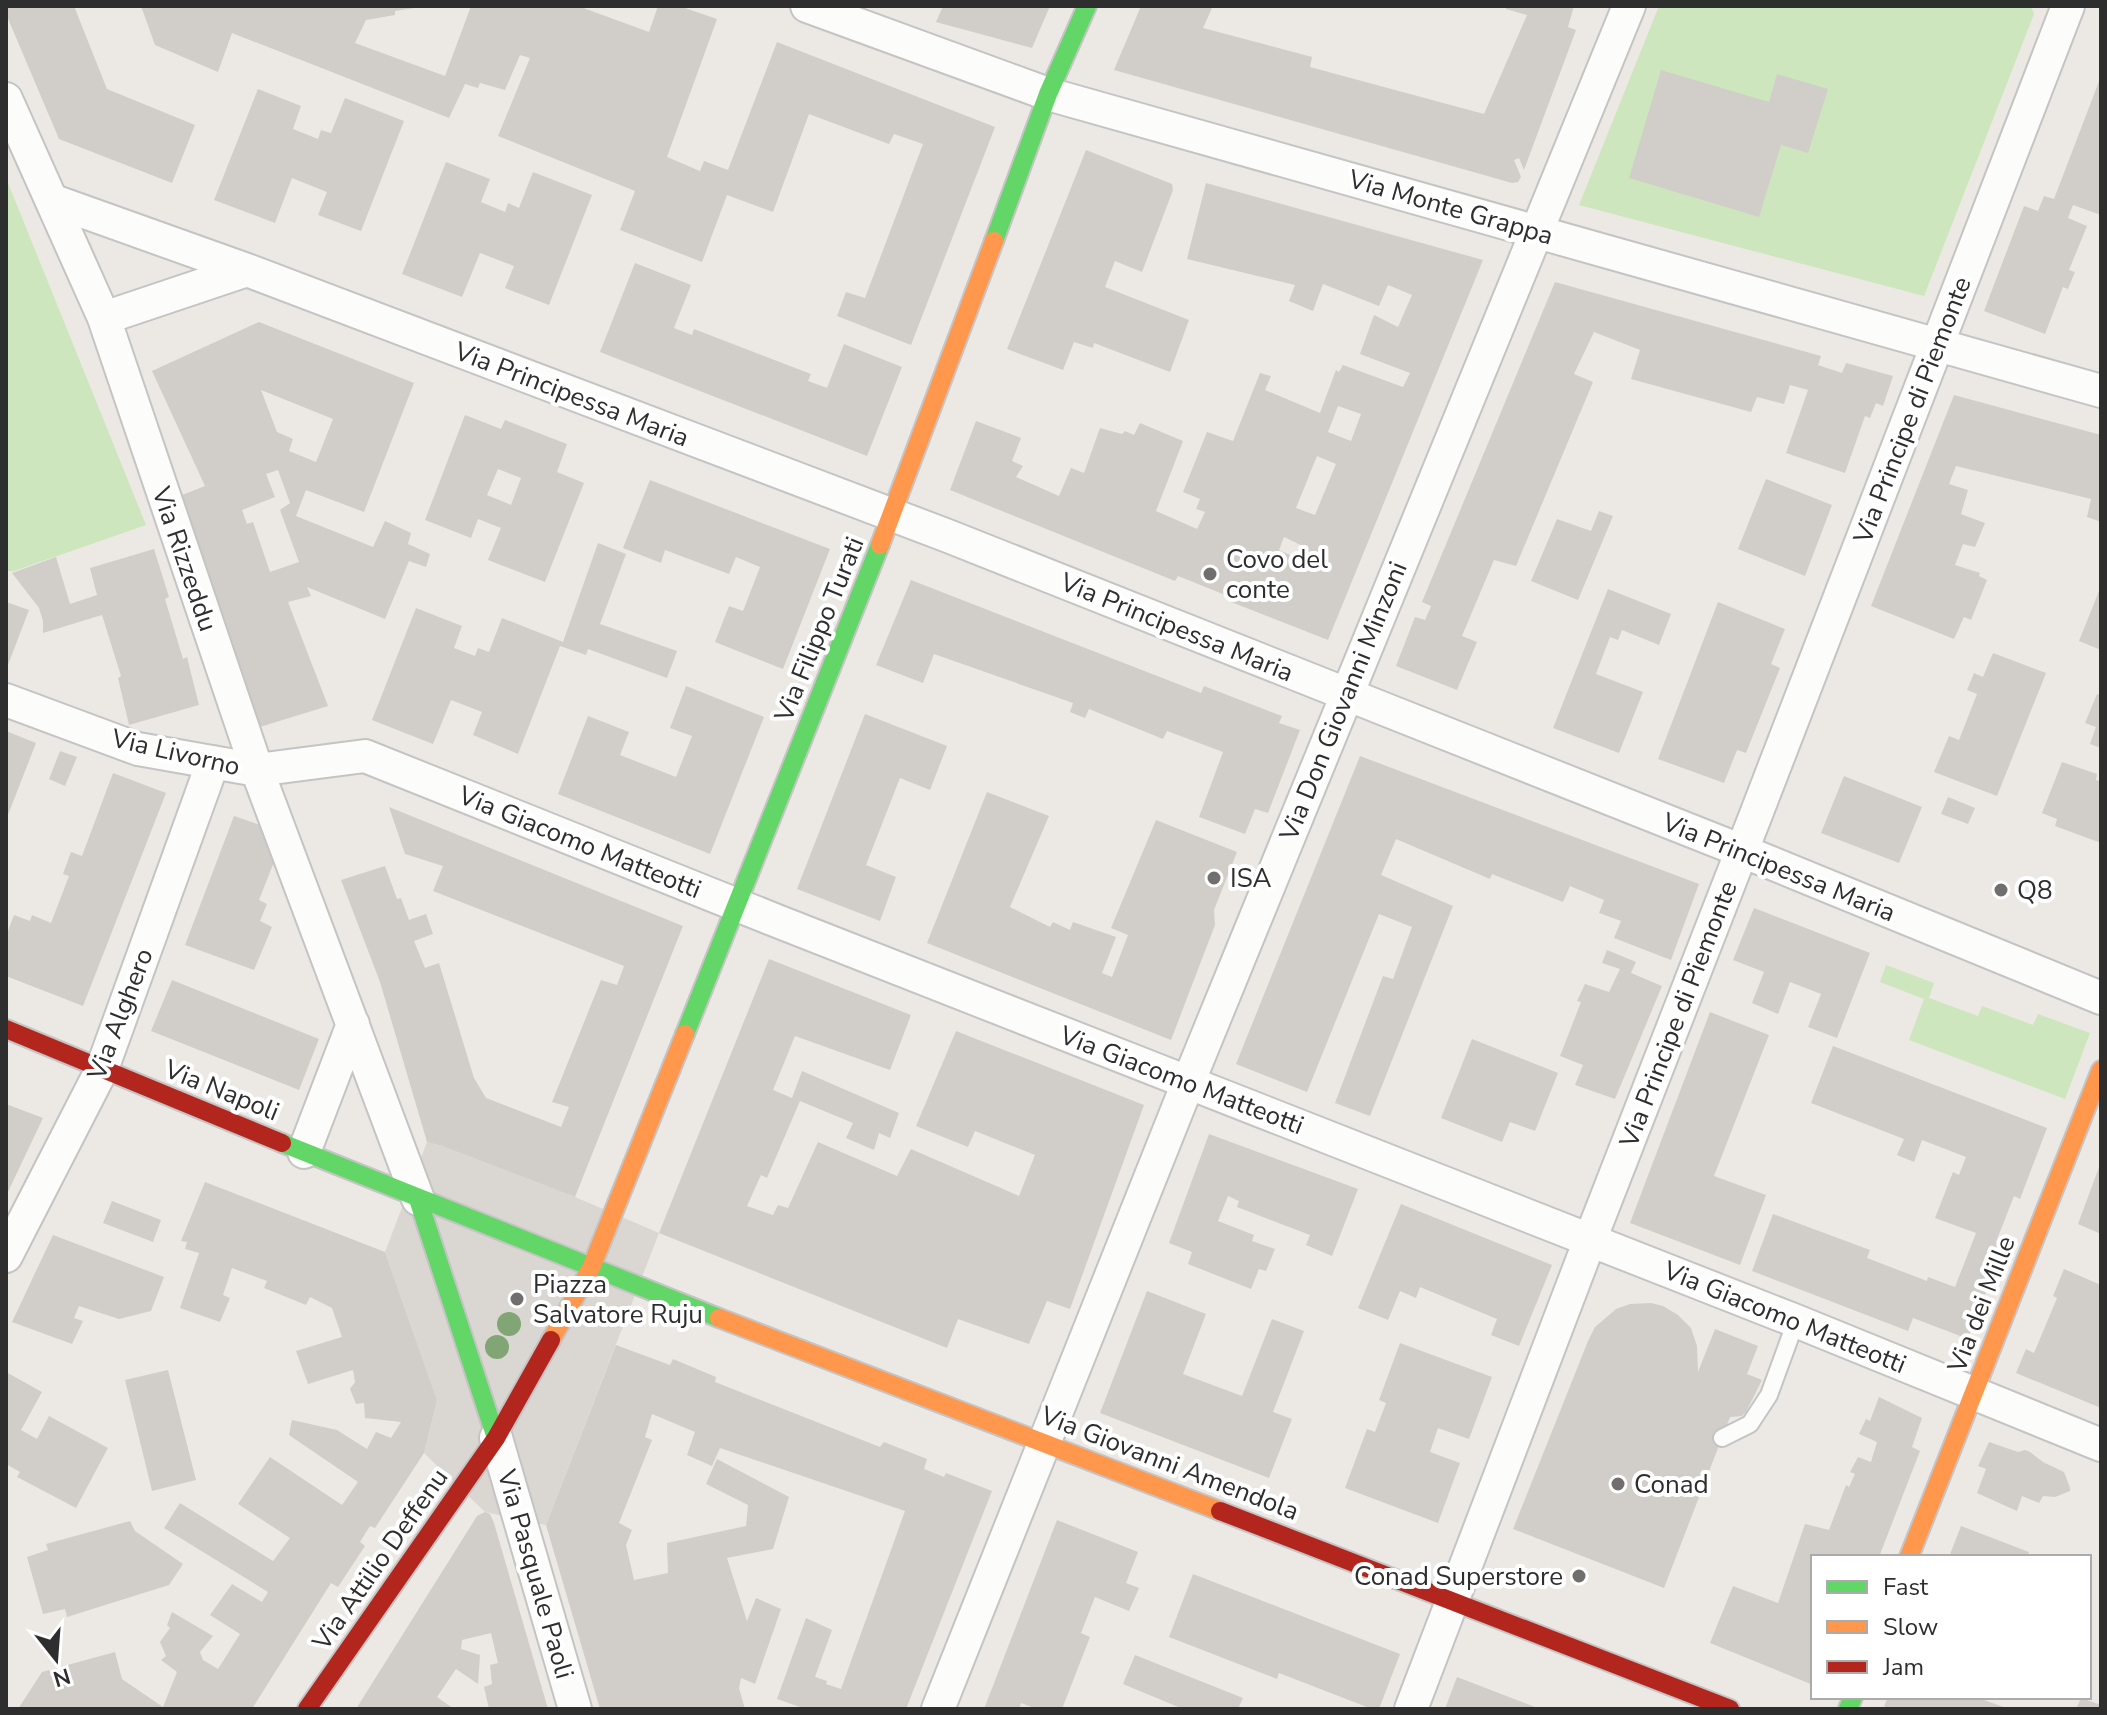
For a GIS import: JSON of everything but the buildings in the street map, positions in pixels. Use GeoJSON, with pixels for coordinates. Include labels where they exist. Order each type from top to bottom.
{"type":"FeatureCollection","features":[{"type":"Feature","properties":{"kind":"street","name":"Via Monte Grappa"},"geometry":{"type":"LineString","coordinates":[[807,6],[1048,94],[2101,391]]}},
{"type":"Feature","properties":{"kind":"street","name":"Via Filippo Turati"},"geometry":{"type":"LineString","coordinates":[[591,1268],[892,515],[1048,94],[1087,6]]}},
{"type":"Feature","properties":{"kind":"street","name":"Via Don Giovanni Minzoni"},"geometry":{"type":"LineString","coordinates":[[938,1709],[1188,1083],[1629,6]]}},
{"type":"Feature","properties":{"kind":"street","name":"Via Principe di Piemonte"},"geometry":{"type":"LineString","coordinates":[[1411,1709],[2068,6]]}},
{"type":"Feature","properties":{"kind":"street","name":"Via Rizzeddu"},"geometry":{"type":"LineString","coordinates":[[6,99],[104,318],[257,770],[418,1199]]}},
{"type":"Feature","properties":{"kind":"street","name":"Via Principessa Maria"},"geometry":{"type":"LineString","coordinates":[[51,200],[247,270],[892,515],[1742,851],[2101,998]]}},
{"type":"Feature","properties":{"kind":"street"},"geometry":{"type":"LineString","coordinates":[[104,318],[247,270]]}},
{"type":"Feature","properties":{"kind":"street","name":"Via Livorno"},"geometry":{"type":"LineString","coordinates":[[6,700],[138,749],[257,770]]}},
{"type":"Feature","properties":{"kind":"street","name":"Via Giacomo Matteotti"},"geometry":{"type":"LineString","coordinates":[[257,770],[365,756],[1975,1392],[2101,1445]]}},
{"type":"Feature","properties":{"kind":"street","name":"Via Alghero"},"geometry":{"type":"LineString","coordinates":[[6,1256],[102,1069],[213,762]]}},
{"type":"Feature","properties":{"kind":"street"},"geometry":{"type":"LineString","coordinates":[[304,1152],[353,1024]]}},
{"type":"Feature","properties":{"kind":"street","name":"Via Napoli"},"geometry":{"type":"LineString","coordinates":[[6,1029],[418,1199]]}},
{"type":"Feature","properties":{"kind":"street","name":"Via dei Mille"},"geometry":{"type":"LineString","coordinates":[[1910,1555],[2101,1070]]}},
{"type":"Feature","properties":{"kind":"street"},"geometry":{"type":"LineString","coordinates":[[418,1199],[591,1268],[496,1438]]}},
{"type":"Feature","properties":{"kind":"street"},"geometry":{"type":"LineString","coordinates":[[418,1199],[496,1438]]}},
{"type":"Feature","properties":{"kind":"street","name":"Via Giovanni Amendola"},"geometry":{"type":"LineString","coordinates":[[591,1268],[1730,1709]]}},
{"type":"Feature","properties":{"kind":"street","name":"Via Attilio Deffenu"},"geometry":{"type":"LineString","coordinates":[[307,1709],[496,1438]]}},
{"type":"Feature","properties":{"kind":"street","name":"Via Pasquale Paoli"},"geometry":{"type":"LineString","coordinates":[[496,1438],[575,1709]]}},
{"type":"Feature","properties":{"kind":"lane"},"geometry":{"type":"LineString","coordinates":[[1722,1438],[1750,1424],[1769,1395],[1796,1321]]}},
{"type":"Feature","properties":{"kind":"green space"},"geometry":{"type":"Polygon","coordinates":[[[1659,6],[2031,6],[2034,14],[1924,296],[1579,205],[1659,6]]]}},
{"type":"Feature","properties":{"kind":"green space"},"geometry":{"type":"Polygon","coordinates":[[[6,178],[146,525],[14,571],[6,571],[6,178]]]}},
{"type":"Feature","properties":{"kind":"green space"},"geometry":{"type":"Polygon","coordinates":[[[1886,965],[1934,983],[1929,998],[1978,1016],[1982,1006],[2033,1025],[2038,1014],[2090,1033],[2065,1099],[1909,1040],[1924,999],[1880,982],[1886,965]]]}},
{"type":"Feature","properties":{"kind":"shaded area","name":"Piazza Salvatore Ruju"},"geometry":{"type":"Polygon","coordinates":[[[427,1142],[575,1197],[659,1233],[546,1525],[485,1512],[424,1453],[437,1400],[385,1252],[427,1142]]]}},
{"type":"Feature","properties":{"kind":"traffic: fast"},"geometry":{"type":"LineString","coordinates":[[994,241],[1048,94],[1087,6]]}},
{"type":"Feature","properties":{"kind":"traffic: fast"},"geometry":{"type":"LineString","coordinates":[[685,1034],[880,545]]}},
{"type":"Feature","properties":{"kind":"traffic: fast"},"geometry":{"type":"LineString","coordinates":[[282,1143],[719,1318]]}},
{"type":"Feature","properties":{"kind":"traffic: fast"},"geometry":{"type":"LineString","coordinates":[[418,1199],[496,1438]]}},
{"type":"Feature","properties":{"kind":"traffic: fast"},"geometry":{"type":"LineString","coordinates":[[1848,1709],[1852,1699]]}},
{"type":"Feature","properties":{"kind":"traffic: slow"},"geometry":{"type":"LineString","coordinates":[[880,545],[994,241]]}},
{"type":"Feature","properties":{"kind":"traffic: slow"},"geometry":{"type":"LineString","coordinates":[[551,1340],[591,1268],[685,1034]]}},
{"type":"Feature","properties":{"kind":"traffic: slow"},"geometry":{"type":"LineString","coordinates":[[1910,1555],[2101,1070]]}},
{"type":"Feature","properties":{"kind":"traffic: slow"},"geometry":{"type":"LineString","coordinates":[[719,1318],[1220,1511]]}},
{"type":"Feature","properties":{"kind":"traffic: jam"},"geometry":{"type":"LineString","coordinates":[[6,1029],[282,1143]]}},
{"type":"Feature","properties":{"kind":"traffic: jam"},"geometry":{"type":"LineString","coordinates":[[307,1709],[496,1438],[551,1340]]}},
{"type":"Feature","properties":{"kind":"traffic: jam"},"geometry":{"type":"LineString","coordinates":[[1220,1511],[1730,1709]]}},
{"type":"Feature","properties":{"kind":"place","name":"Covo del conte"},"geometry":{"type":"Point","coordinates":[1210,574]}},
{"type":"Feature","properties":{"kind":"place","name":"ISA"},"geometry":{"type":"Point","coordinates":[1214,878]}},
{"type":"Feature","properties":{"kind":"place","name":"Q8"},"geometry":{"type":"Point","coordinates":[2001,890]}},
{"type":"Feature","properties":{"kind":"place","name":"Piazza Salvatore Ruju"},"geometry":{"type":"Point","coordinates":[517,1299]}},
{"type":"Feature","properties":{"kind":"place","name":"Conad"},"geometry":{"type":"Point","coordinates":[1618,1484]}},
{"type":"Feature","properties":{"kind":"place","name":"Conad Superstore"},"geometry":{"type":"Point","coordinates":[1579,1576]}}]}
